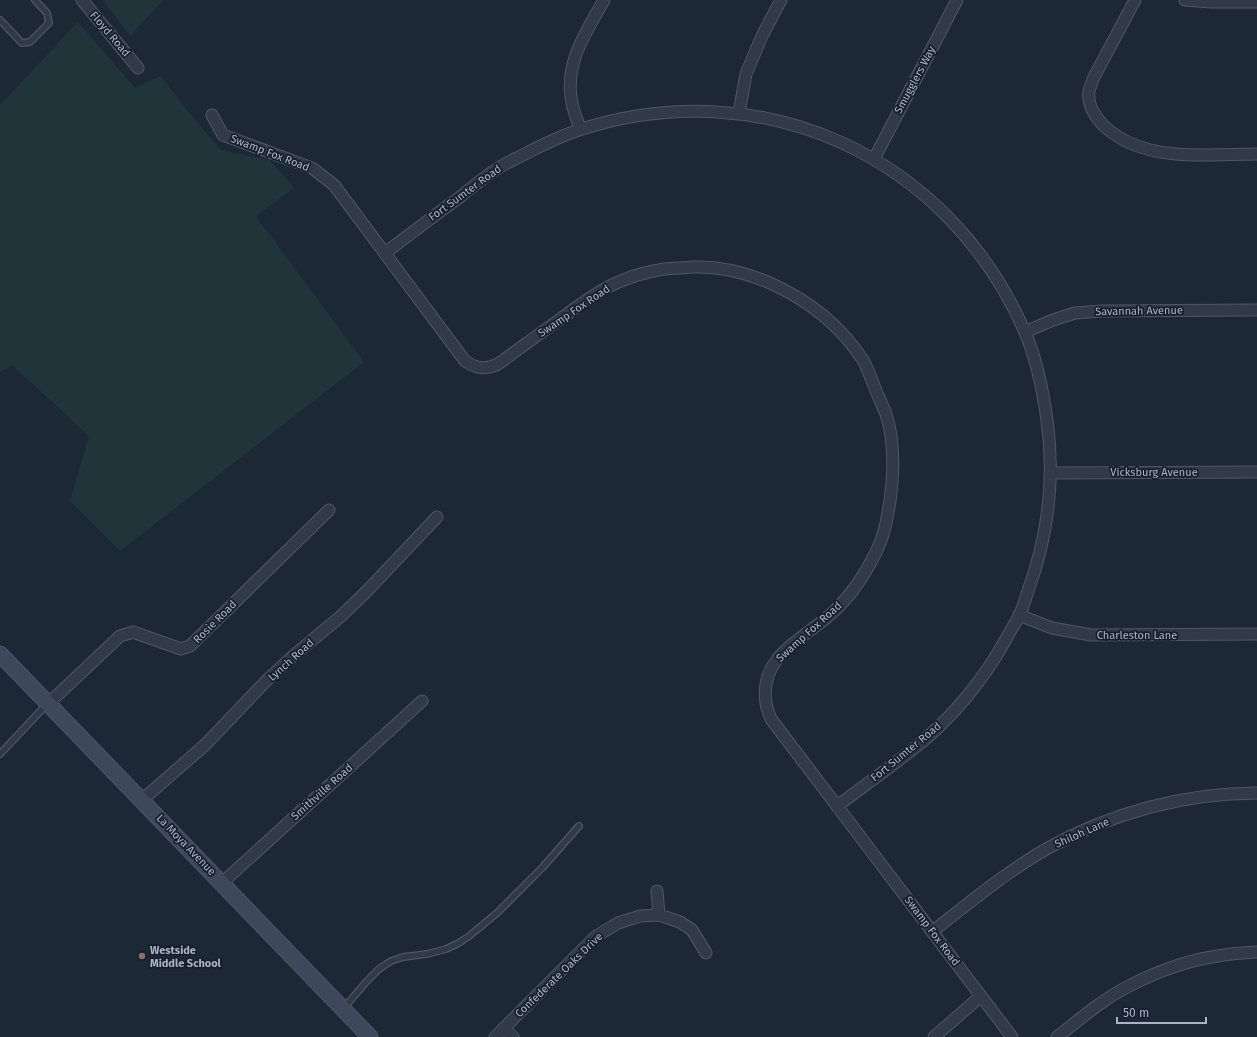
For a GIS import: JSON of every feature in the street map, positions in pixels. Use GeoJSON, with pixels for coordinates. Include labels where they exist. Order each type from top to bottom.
{"type":"FeatureCollection","features":[{"type":"Feature","properties":{"kind":"street","name":"Floyd Road"},"geometry":{"type":"LineString","coordinates":[[82,0],[138,68]]}},
{"type":"Feature","properties":{"kind":"street"},"geometry":{"type":"LineString","coordinates":[[580,129],[571,98],[571,68],[576,52],[604,0]]}},
{"type":"Feature","properties":{"kind":"street"},"geometry":{"type":"LineString","coordinates":[[739,113],[746,74],[762,36],[781,0]]}},
{"type":"Feature","properties":{"kind":"street","name":"Smugglers Way"},"geometry":{"type":"LineString","coordinates":[[874,159],[957,0]]}},
{"type":"Feature","properties":{"kind":"street"},"geometry":{"type":"LineString","coordinates":[[1135,0],[1093,79],[1089,91],[1090,106],[1098,119],[1109,131],[1132,144],[1157,152],[1175,155],[1257,154]]}},
{"type":"Feature","properties":{"kind":"street"},"geometry":{"type":"LineString","coordinates":[[1185,0],[1211,2],[1257,2]]}},
{"type":"Feature","properties":{"kind":"street","name":"Fort Sumter Road"},"geometry":{"type":"LineString","coordinates":[[385,253],[498,168],[546,143],[580,129],[619,119],[686,110],[739,113],[784,122],[815,131],[838,141],[874,159],[902,177],[930,199],[973,244],[992,270],[1025,332],[1038,375],[1050,442],[1051,473],[1049,501],[1043,538],[1034,573],[1019,615],[992,663],[980,680],[964,700],[922,742],[837,806]]}},
{"type":"Feature","properties":{"kind":"street","name":"Swamp Fox Road"},"geometry":{"type":"LineString","coordinates":[[212,115],[223,135],[312,168],[334,185],[465,361],[475,368],[488,368],[498,364],[586,300],[609,286],[637,276],[665,269],[698,267],[730,270],[757,277],[806,302],[825,316],[849,341],[864,362],[886,415],[892,445],[893,478],[886,524],[878,548],[868,567],[849,595],[832,614],[778,657],[770,671],[766,685],[766,703],[771,719],[1012,1037]]}},
{"type":"Feature","properties":{"kind":"street","name":"Savannah Avenue"},"geometry":{"type":"LineString","coordinates":[[1025,332],[1053,320],[1075,313],[1102,311],[1257,310]]}},
{"type":"Feature","properties":{"kind":"street","name":"Vicksburg Avenue"},"geometry":{"type":"LineString","coordinates":[[1051,473],[1257,472]]}},
{"type":"Feature","properties":{"kind":"street","name":"Rosie Road"},"geometry":{"type":"LineString","coordinates":[[48,704],[120,636],[133,632],[181,649],[190,646],[329,510]]}},
{"type":"Feature","properties":{"kind":"street","name":"Lynch Road"},"geometry":{"type":"LineString","coordinates":[[142,800],[205,745],[267,680],[340,617],[366,592],[437,517]]}},
{"type":"Feature","properties":{"kind":"street","name":"Charleston Lane"},"geometry":{"type":"LineString","coordinates":[[1019,615],[1052,628],[1091,635],[1257,634]]}},
{"type":"Feature","properties":{"kind":"street","name":"La Moya Avenue"},"geometry":{"type":"LineString","coordinates":[[0,654],[370,1037]]}},
{"type":"Feature","properties":{"kind":"street","name":"Smithville Road"},"geometry":{"type":"LineString","coordinates":[[222,883],[422,701]]}},
{"type":"Feature","properties":{"kind":"street","name":"Shiloh Lane"},"geometry":{"type":"LineString","coordinates":[[932,932],[998,880],[1047,849],[1083,830],[1122,815],[1163,804],[1230,794],[1257,793]]}},
{"type":"Feature","properties":{"kind":"street"},"geometry":{"type":"LineString","coordinates":[[657,891],[659,915]]}},
{"type":"Feature","properties":{"kind":"street","name":"Confederate Oaks Drive"},"geometry":{"type":"LineString","coordinates":[[495,1037],[595,937],[618,923],[640,916],[659,915],[680,922],[692,930],[706,953]]}},
{"type":"Feature","properties":{"kind":"street"},"geometry":{"type":"LineString","coordinates":[[1057,1037],[1096,1007],[1128,986],[1157,973],[1194,961],[1224,954],[1257,952]]}},
{"type":"Feature","properties":{"kind":"street"},"geometry":{"type":"LineString","coordinates":[[934,1037],[981,996]]}},
{"type":"Feature","properties":{"kind":"street"},"geometry":{"type":"LineString","coordinates":[[504,1028],[513,1037]]}},
{"type":"Feature","properties":{"kind":"lane"},"geometry":{"type":"LineString","coordinates":[[0,20],[22,43],[30,42],[49,23],[47,13],[35,0]]}},
{"type":"Feature","properties":{"kind":"lane"},"geometry":{"type":"LineString","coordinates":[[0,754],[48,704]]}},
{"type":"Feature","properties":{"kind":"lane"},"geometry":{"type":"LineString","coordinates":[[343,1009],[379,969],[391,961],[403,957],[432,953],[446,949],[474,933],[497,913],[542,868],[579,826]]}},
{"type":"Feature","properties":{"kind":"green space"},"geometry":{"type":"Polygon","coordinates":[[[103,0],[163,0],[130,36],[103,0]]]}},
{"type":"Feature","properties":{"kind":"green space"},"geometry":{"type":"Polygon","coordinates":[[[78,22],[135,88],[161,76],[190,114],[221,150],[270,160],[294,188],[256,216],[364,362],[120,551],[70,501],[89,436],[12,365],[0,372],[0,105],[78,22]]]}},
{"type":"Feature","properties":{"kind":"place","name":"Westside Middle School"},"geometry":{"type":"Point","coordinates":[142,956]}}]}
